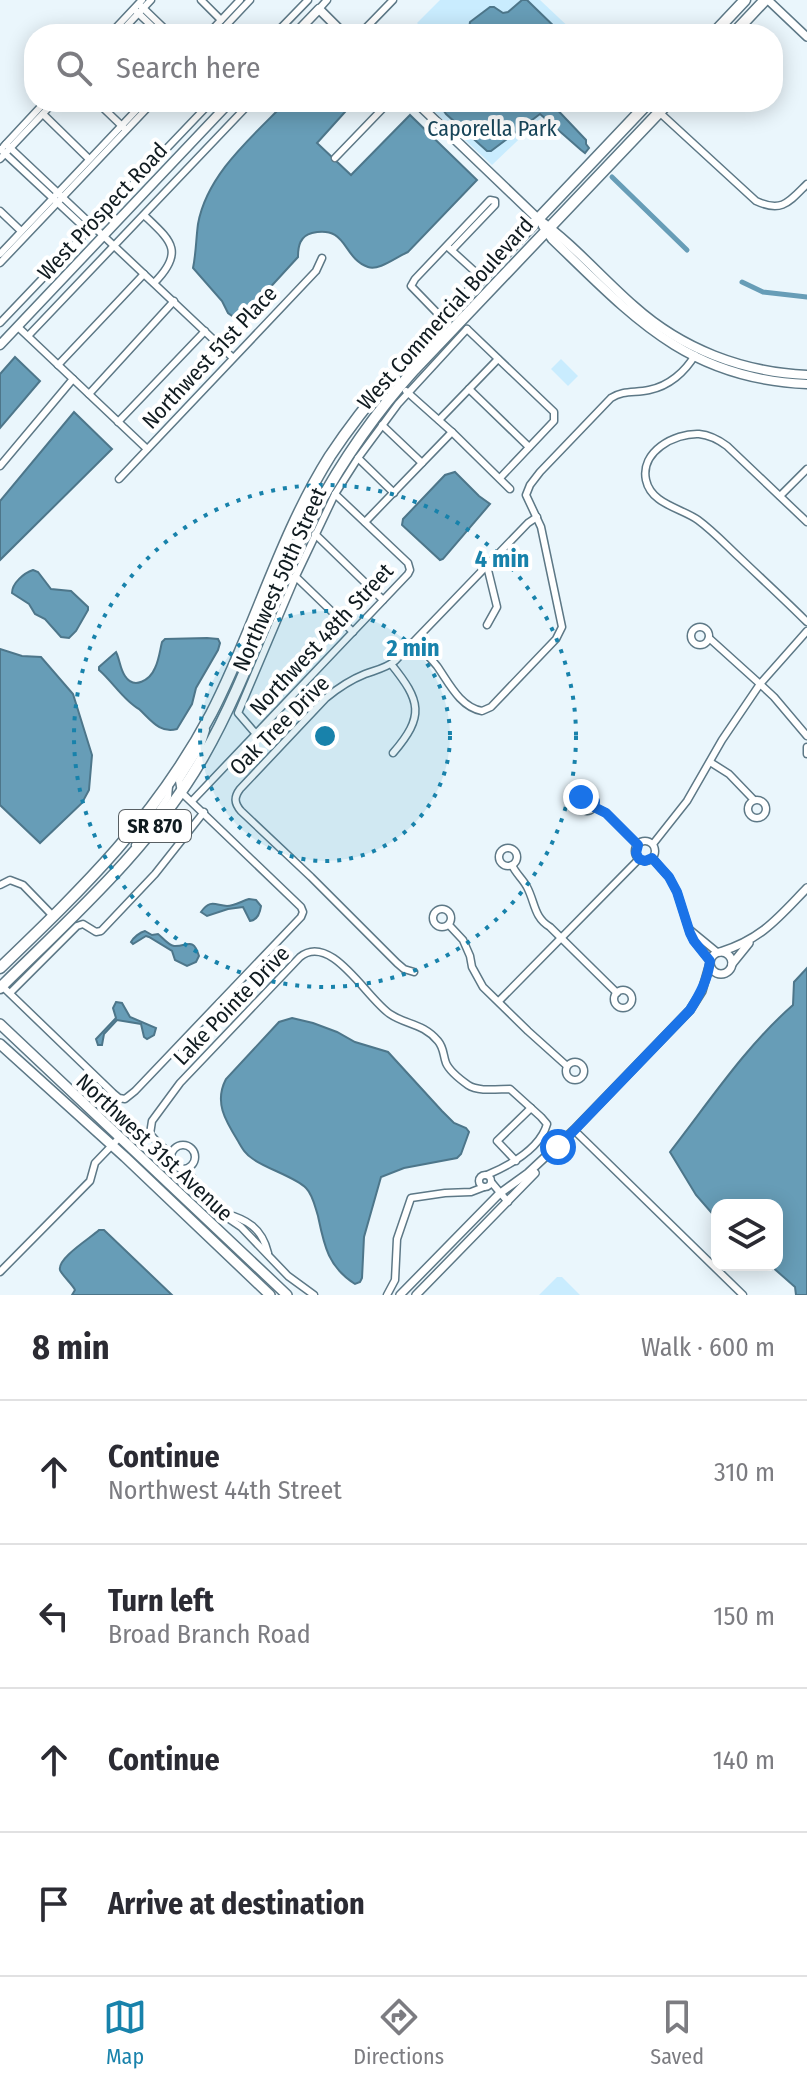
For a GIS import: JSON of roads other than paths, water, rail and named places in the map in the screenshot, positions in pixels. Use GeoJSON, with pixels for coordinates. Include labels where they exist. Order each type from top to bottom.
{"type":"FeatureCollection","features":[{"type":"Feature","properties":{"kind":"highway"},"geometry":{"type":"LineString","coordinates":[[722,24],[745,0]]}},
{"type":"Feature","properties":{"kind":"highway"},"geometry":{"type":"LineString","coordinates":[[743,24],[767,0]]}},
{"type":"Feature","properties":{"kind":"highway","name":"West Commercial Boulevard"},"geometry":{"type":"LineString","coordinates":[[0,968],[117,850],[169,784],[229,677],[274,566],[309,492],[342,438],[388,379],[639,112]]}},
{"type":"Feature","properties":{"kind":"highway"},"geometry":{"type":"LineString","coordinates":[[601,173],[646,112]]}},
{"type":"Feature","properties":{"kind":"highway","name":"West Commercial Boulevard"},"geometry":{"type":"LineString","coordinates":[[4,989],[128,859],[181,792],[242,682],[292,572],[312,517],[337,473],[376,416],[462,328],[655,112]]}},
{"type":"Feature","properties":{"kind":"highway"},"geometry":{"type":"LineString","coordinates":[[404,390],[411,364],[441,331],[443,319]]}},
{"type":"Feature","properties":{"kind":"main road"},"geometry":{"type":"LineString","coordinates":[[305,24],[319,9],[334,24]]}},
{"type":"Feature","properties":{"kind":"main road","name":"West Prospect Road"},"geometry":{"type":"LineString","coordinates":[[0,345],[4,334],[18,327],[221,112]]}},
{"type":"Feature","properties":{"kind":"main road"},"geometry":{"type":"LineString","coordinates":[[426,112],[548,229],[562,249],[639,321],[667,342],[740,374],[807,384]]}},
{"type":"Feature","properties":{"kind":"main road"},"geometry":{"type":"LineString","coordinates":[[696,353],[751,368],[807,375]]}},
{"type":"Feature","properties":{"kind":"main road","name":"Northwest 31st Avenue"},"geometry":{"type":"LineString","coordinates":[[0,1024],[287,1295]]}},
{"type":"Feature","properties":{"kind":"main road","name":"Northwest 31st Avenue"},"geometry":{"type":"LineString","coordinates":[[0,1044],[270,1295]]}},
{"type":"Feature","properties":{"kind":"street"},"geometry":{"type":"LineString","coordinates":[[121,24],[151,0]]}},
{"type":"Feature","properties":{"kind":"street"},"geometry":{"type":"LineString","coordinates":[[201,0],[221,20]]}},
{"type":"Feature","properties":{"kind":"street"},"geometry":{"type":"LineString","coordinates":[[217,24],[240,0]]}},
{"type":"Feature","properties":{"kind":"street"},"geometry":{"type":"LineString","coordinates":[[227,24],[250,0]]}},
{"type":"Feature","properties":{"kind":"street"},"geometry":{"type":"LineString","coordinates":[[285,24],[308,0]]}},
{"type":"Feature","properties":{"kind":"street"},"geometry":{"type":"LineString","coordinates":[[319,9],[327,0]]}},
{"type":"Feature","properties":{"kind":"street"},"geometry":{"type":"LineString","coordinates":[[370,24],[393,0]]}},
{"type":"Feature","properties":{"kind":"street"},"geometry":{"type":"LineString","coordinates":[[767,0],[807,37]]}},
{"type":"Feature","properties":{"kind":"street"},"geometry":{"type":"LineString","coordinates":[[126,24],[139,7]]}},
{"type":"Feature","properties":{"kind":"street"},"geometry":{"type":"LineString","coordinates":[[139,7],[152,24]]}},
{"type":"Feature","properties":{"kind":"street"},"geometry":{"type":"LineString","coordinates":[[139,7],[159,24]]}},
{"type":"Feature","properties":{"kind":"street"},"geometry":{"type":"LineString","coordinates":[[3,151],[36,112]]}},
{"type":"Feature","properties":{"kind":"street"},"geometry":{"type":"LineString","coordinates":[[107,112],[124,128]]}},
{"type":"Feature","properties":{"kind":"street"},"geometry":{"type":"LineString","coordinates":[[0,254],[136,112]]}},
{"type":"Feature","properties":{"kind":"street"},"geometry":{"type":"LineString","coordinates":[[0,263],[89,159],[142,112]]}},
{"type":"Feature","properties":{"kind":"street"},"geometry":{"type":"LineString","coordinates":[[0,323],[201,112]]}},
{"type":"Feature","properties":{"kind":"street"},"geometry":{"type":"LineString","coordinates":[[28,336],[242,112]]}},
{"type":"Feature","properties":{"kind":"street"},"geometry":{"type":"LineString","coordinates":[[335,158],[379,112]]}},
{"type":"Feature","properties":{"kind":"street"},"geometry":{"type":"LineString","coordinates":[[664,112],[756,201],[769,207],[788,203],[807,184]]}},
{"type":"Feature","properties":{"kind":"street"},"geometry":{"type":"LineString","coordinates":[[3,151],[43,114],[89,159]]}},
{"type":"Feature","properties":{"kind":"street"},"geometry":{"type":"LineString","coordinates":[[3,151],[103,236],[233,358]]}},
{"type":"Feature","properties":{"kind":"street"},"geometry":{"type":"LineString","coordinates":[[443,319],[411,286],[495,205],[495,201],[490,200],[450,248]]}},
{"type":"Feature","properties":{"kind":"street"},"geometry":{"type":"LineString","coordinates":[[0,211],[21,231]]}},
{"type":"Feature","properties":{"kind":"street"},"geometry":{"type":"LineString","coordinates":[[144,215],[169,239],[173,250],[168,266],[154,283]]}},
{"type":"Feature","properties":{"kind":"street"},"geometry":{"type":"LineString","coordinates":[[450,248],[482,278]]}},
{"type":"Feature","properties":{"kind":"street","name":"Northwest 51st Place"},"geometry":{"type":"LineString","coordinates":[[119,479],[316,271],[322,258]]}},
{"type":"Feature","properties":{"kind":"street"},"geometry":{"type":"LineString","coordinates":[[58,365],[144,274]]}},
{"type":"Feature","properties":{"kind":"street"},"geometry":{"type":"LineString","coordinates":[[89,394],[174,301]]}},
{"type":"Feature","properties":{"kind":"street"},"geometry":{"type":"LineString","coordinates":[[18,327],[147,449]]}},
{"type":"Feature","properties":{"kind":"street"},"geometry":{"type":"LineString","coordinates":[[462,328],[554,412],[554,421],[500,478]]}},
{"type":"Feature","properties":{"kind":"street"},"geometry":{"type":"LineString","coordinates":[[118,422],[205,331]]}},
{"type":"Feature","properties":{"kind":"street"},"geometry":{"type":"LineString","coordinates":[[414,642],[436,665],[452,690],[472,708],[482,711],[491,707],[556,639],[562,627],[541,527],[526,495],[532,483],[611,398],[622,393],[653,389],[670,381],[682,373],[696,353]]}},
{"type":"Feature","properties":{"kind":"street"},"geometry":{"type":"LineString","coordinates":[[439,420],[498,359]]}},
{"type":"Feature","properties":{"kind":"street"},"geometry":{"type":"LineString","coordinates":[[0,466],[73,379]]}},
{"type":"Feature","properties":{"kind":"street"},"geometry":{"type":"LineString","coordinates":[[469,389],[529,447]]}},
{"type":"Feature","properties":{"kind":"street"},"geometry":{"type":"LineString","coordinates":[[404,390],[510,489]]}},
{"type":"Feature","properties":{"kind":"street","name":"Northwest 50th Street"},"geometry":{"type":"LineString","coordinates":[[256,734],[238,713],[292,572],[335,494],[404,390]]}},
{"type":"Feature","properties":{"kind":"street"},"geometry":{"type":"LineString","coordinates":[[382,425],[422,463]]}},
{"type":"Feature","properties":{"kind":"street"},"geometry":{"type":"LineString","coordinates":[[335,494],[365,522],[452,432]]}},
{"type":"Feature","properties":{"kind":"street"},"geometry":{"type":"LineString","coordinates":[[807,522],[727,446],[706,435],[696,434],[665,443],[650,457],[645,469],[646,481],[655,497],[706,526],[807,622]]}},
{"type":"Feature","properties":{"kind":"street"},"geometry":{"type":"LineString","coordinates":[[358,458],[394,493]]}},
{"type":"Feature","properties":{"kind":"street"},"geometry":{"type":"LineString","coordinates":[[780,496],[807,469]]}},
{"type":"Feature","properties":{"kind":"street","name":"Oak Tree Drive"},"geometry":{"type":"LineString","coordinates":[[414,972],[404,969],[387,954],[241,811],[235,800],[240,789],[330,694],[355,679],[391,664],[537,517]]}},
{"type":"Feature","properties":{"kind":"street","name":"Northwest 48th Street"},"geometry":{"type":"LineString","coordinates":[[192,801],[408,574],[408,563],[365,522]]}},
{"type":"Feature","properties":{"kind":"street"},"geometry":{"type":"LineString","coordinates":[[315,534],[383,600]]}},
{"type":"Feature","properties":{"kind":"street"},"geometry":{"type":"LineString","coordinates":[[274,566],[292,572],[353,632]]}},
{"type":"Feature","properties":{"kind":"street"},"geometry":{"type":"LineString","coordinates":[[487,566],[497,607],[487,625]]}},
{"type":"Feature","properties":{"kind":"street"},"geometry":{"type":"LineString","coordinates":[[653,844],[687,801],[745,704],[807,631]]}},
{"type":"Feature","properties":{"kind":"street"},"geometry":{"type":"LineString","coordinates":[[709,638],[774,697],[807,736]]}},
{"type":"Feature","properties":{"kind":"street"},"geometry":{"type":"LineString","coordinates":[[391,664],[408,687],[416,706],[411,727],[393,753]]}},
{"type":"Feature","properties":{"kind":"street","name":"West Commercial Boulevard"},"geometry":{"type":"LineString","coordinates":[[181,792],[179,781],[201,746],[211,713]]}},
{"type":"Feature","properties":{"kind":"street"},"geometry":{"type":"LineString","coordinates":[[807,747],[807,754]]}},
{"type":"Feature","properties":{"kind":"street"},"geometry":{"type":"LineString","coordinates":[[710,762],[729,774],[754,800]]}},
{"type":"Feature","properties":{"kind":"street","name":"West Commercial Boulevard"},"geometry":{"type":"LineString","coordinates":[[128,859],[136,842],[168,797],[169,784]]}},
{"type":"Feature","properties":{"kind":"street"},"geometry":{"type":"LineString","coordinates":[[181,792],[204,812],[301,907],[303,912],[129,1097],[122,1099],[4,989],[77,926],[85,925],[96,932],[101,931],[155,874],[204,812]]}},
{"type":"Feature","properties":{"kind":"street"},"geometry":{"type":"LineString","coordinates":[[594,807],[606,813],[638,845]]}},
{"type":"Feature","properties":{"kind":"street"},"geometry":{"type":"LineString","coordinates":[[643,841],[653,844],[655,850],[652,858],[645,861],[639,859],[636,853],[638,845],[643,841]]}},
{"type":"Feature","properties":{"kind":"street"},"geometry":{"type":"LineString","coordinates":[[652,858],[669,877],[689,929],[714,972],[723,974]]}},
{"type":"Feature","properties":{"kind":"street"},"geometry":{"type":"LineString","coordinates":[[499,1001],[639,859]]}},
{"type":"Feature","properties":{"kind":"street"},"geometry":{"type":"LineString","coordinates":[[512,865],[528,887],[534,909],[543,923],[617,993]]}},
{"type":"Feature","properties":{"kind":"street"},"geometry":{"type":"LineString","coordinates":[[0,885],[10,880],[20,883],[53,916]]}},
{"type":"Feature","properties":{"kind":"street"},"geometry":{"type":"LineString","coordinates":[[702,991],[728,972],[753,939],[807,888]]}},
{"type":"Feature","properties":{"kind":"street"},"geometry":{"type":"LineString","coordinates":[[449,925],[463,940],[483,987],[567,1066]]}},
{"type":"Feature","properties":{"kind":"street"},"geometry":{"type":"LineString","coordinates":[[416,1295],[690,1010],[702,991],[712,956],[753,939]]}},
{"type":"Feature","properties":{"kind":"street"},"geometry":{"type":"LineString","coordinates":[[700,944],[729,955],[732,964]]}},
{"type":"Feature","properties":{"kind":"street","name":"Lake Pointe Drive"},"geometry":{"type":"LineString","coordinates":[[171,1157],[150,1134],[152,1121],[180,1083],[300,957],[318,950],[333,958],[390,1014],[414,1023],[438,1041],[445,1052],[447,1064],[466,1084],[473,1088],[510,1089],[531,1108]]}},
{"type":"Feature","properties":{"kind":"street"},"geometry":{"type":"LineString","coordinates":[[400,1295],[502,1169],[516,1161],[545,1132],[547,1124],[531,1108],[497,1141],[516,1161]]}},
{"type":"Feature","properties":{"kind":"street"},"geometry":{"type":"LineString","coordinates":[[387,1295],[395,1280],[397,1239],[411,1198],[471,1192],[490,1183],[528,1173],[574,1130]]}},
{"type":"Feature","properties":{"kind":"street"},"geometry":{"type":"LineString","coordinates":[[574,1130],[743,1295]]}},
{"type":"Feature","properties":{"kind":"street"},"geometry":{"type":"LineString","coordinates":[[0,1272],[90,1181],[95,1163],[120,1137]]}},
{"type":"Feature","properties":{"kind":"street"},"geometry":{"type":"LineString","coordinates":[[177,1146],[189,1146],[194,1154],[190,1166],[163,1177],[177,1146]]}},
{"type":"Feature","properties":{"kind":"street"},"geometry":{"type":"LineString","coordinates":[[171,1157],[192,1177]]}},
{"type":"Feature","properties":{"kind":"street"},"geometry":{"type":"LineString","coordinates":[[190,1166],[201,1194],[219,1212],[240,1217],[254,1226],[265,1240],[269,1256],[288,1276],[314,1295]]}},
{"type":"Feature","properties":{"kind":"street"},"geometry":{"type":"LineString","coordinates":[[490,1183],[508,1202]]}},
{"type":"Feature","properties":{"kind":"waterway"},"geometry":{"type":"LineString","coordinates":[[612,177],[687,250]]}},
{"type":"Feature","properties":{"kind":"waterway"},"geometry":{"type":"LineString","coordinates":[[742,282],[763,292],[807,297]]}},
{"type":"Feature","properties":{"kind":"park label","name":"Caporella Park"},"geometry":{"type":"Point","coordinates":[492,128]}}]}
